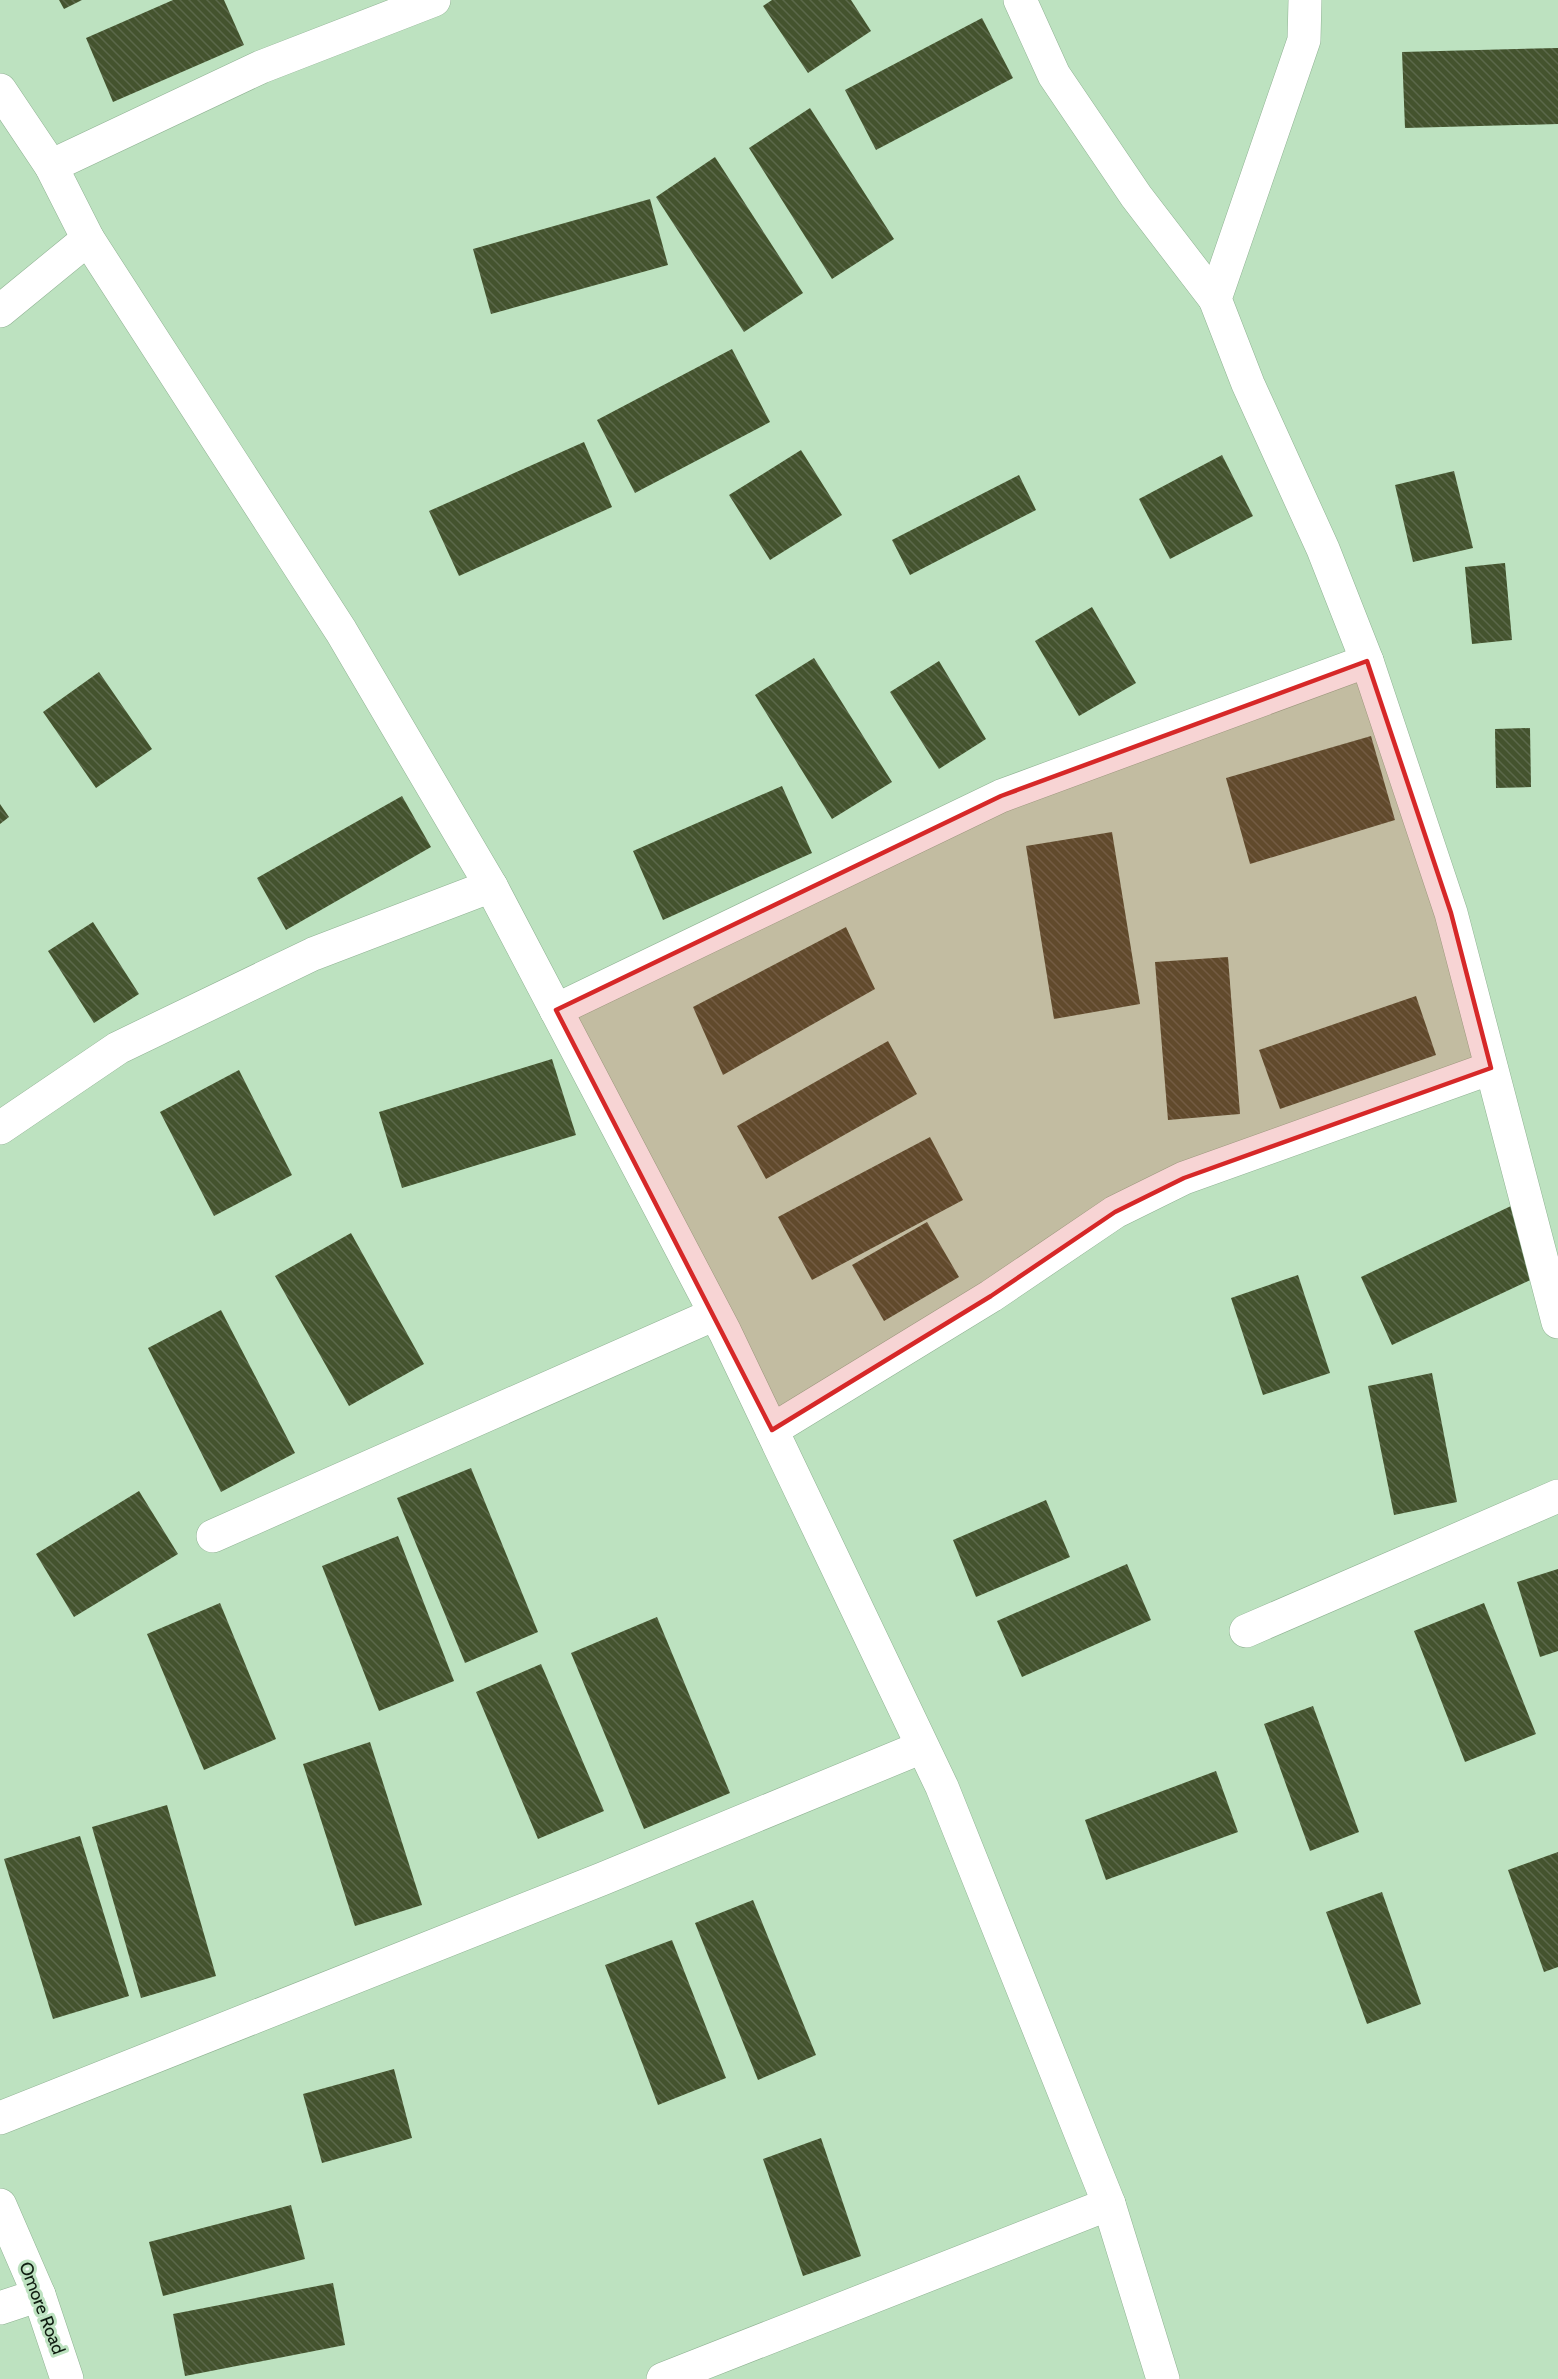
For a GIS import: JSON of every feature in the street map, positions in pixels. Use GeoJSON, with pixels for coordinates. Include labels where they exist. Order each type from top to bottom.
{"type":"FeatureCollection","features":[{"type":"Feature","properties":{"kind":"street"},"geometry":{"type":"LineString","coordinates":[[51,166],[261,67],[434,0]]}},
{"type":"Feature","properties":{"kind":"street"},"geometry":{"type":"LineString","coordinates":[[1020,0],[1054,75],[1136,196],[1215,299],[1248,384],[1323,549],[1367,661],[1451,913],[1558,1322]]}},
{"type":"Feature","properties":{"kind":"street"},"geometry":{"type":"LineString","coordinates":[[1215,299],[1304,40],[1305,0]]}},
{"type":"Feature","properties":{"kind":"street"},"geometry":{"type":"LineString","coordinates":[[0,90],[51,166],[88,238],[341,631],[491,886],[715,1314],[947,1798],[1109,2204],[1163,2379]]}},
{"type":"Feature","properties":{"kind":"street"},"geometry":{"type":"LineString","coordinates":[[0,311],[88,238]]}},
{"type":"Feature","properties":{"kind":"street"},"geometry":{"type":"LineString","coordinates":[[556,1010],[1001,796],[1367,661]]}},
{"type":"Feature","properties":{"kind":"street"},"geometry":{"type":"LineString","coordinates":[[0,1128],[118,1048],[313,954],[491,886]]}},
{"type":"Feature","properties":{"kind":"street"},"geometry":{"type":"LineString","coordinates":[[772,1430],[991,1296],[1125,1207],[1184,1178],[1491,1068]]}},
{"type":"Feature","properties":{"kind":"street"},"geometry":{"type":"LineString","coordinates":[[213,1536],[715,1314]]}},
{"type":"Feature","properties":{"kind":"street"},"geometry":{"type":"LineString","coordinates":[[1246,1631],[1558,1496]]}},
{"type":"Feature","properties":{"kind":"street"},"geometry":{"type":"LineString","coordinates":[[0,2118],[591,1884],[922,1747]]}},
{"type":"Feature","properties":{"kind":"street"},"geometry":{"type":"LineString","coordinates":[[663,2379],[1109,2204]]}},
{"type":"Feature","properties":{"kind":"street","name":"Omore Road"},"geometry":{"type":"LineString","coordinates":[[0,2205],[39,2295],[68,2379]]}},
{"type":"Feature","properties":{"kind":"street"},"geometry":{"type":"LineString","coordinates":[[0,2308],[39,2295]]}},
{"type":"Feature","properties":{"kind":"highlighted area"},"geometry":{"type":"Polygon","coordinates":[[[1367,661],[1451,913],[1491,1068],[1184,1178],[1115,1212],[991,1296],[772,1430],[556,1010],[1001,796],[1367,661]]]}},
{"type":"Feature","properties":{"kind":"building"},"geometry":{"type":"Polygon","coordinates":[[[59,0],[82,0],[64,9],[59,0]]]}},
{"type":"Feature","properties":{"kind":"building"},"geometry":{"type":"Polygon","coordinates":[[[173,0],[224,0],[244,45],[113,102],[86,38],[173,0]]]}},
{"type":"Feature","properties":{"kind":"building"},"geometry":{"type":"Polygon","coordinates":[[[772,0],[851,0],[871,31],[808,73],[763,6],[772,0]]]}},
{"type":"Feature","properties":{"kind":"building"},"geometry":{"type":"Polygon","coordinates":[[[982,18],[1013,78],[876,150],[845,90],[982,18]]]}},
{"type":"Feature","properties":{"kind":"building"},"geometry":{"type":"Polygon","coordinates":[[[1558,48],[1558,124],[1405,128],[1402,52],[1558,48]]]}},
{"type":"Feature","properties":{"kind":"building"},"geometry":{"type":"Polygon","coordinates":[[[810,108],[894,239],[832,279],[749,148],[810,108]]]}},
{"type":"Feature","properties":{"kind":"building"},"geometry":{"type":"Polygon","coordinates":[[[715,157],[803,293],[744,332],[656,197],[715,157]]]}},
{"type":"Feature","properties":{"kind":"building"},"geometry":{"type":"Polygon","coordinates":[[[650,199],[668,265],[491,314],[473,249],[650,199]]]}},
{"type":"Feature","properties":{"kind":"building"},"geometry":{"type":"Polygon","coordinates":[[[732,349],[770,422],[635,493],[597,420],[732,349]]]}},
{"type":"Feature","properties":{"kind":"building"},"geometry":{"type":"Polygon","coordinates":[[[584,442],[612,507],[459,576],[429,511],[584,442]]]}},
{"type":"Feature","properties":{"kind":"building"},"geometry":{"type":"Polygon","coordinates":[[[801,450],[842,515],[770,560],[729,495],[801,450]]]}},
{"type":"Feature","properties":{"kind":"building"},"geometry":{"type":"Polygon","coordinates":[[[1222,455],[1253,516],[1170,559],[1139,499],[1222,455]]]}},
{"type":"Feature","properties":{"kind":"building"},"geometry":{"type":"Polygon","coordinates":[[[1454,471],[1473,548],[1413,562],[1395,485],[1454,471]]]}},
{"type":"Feature","properties":{"kind":"building"},"geometry":{"type":"Polygon","coordinates":[[[1019,475],[1036,510],[910,575],[892,540],[1019,475]]]}},
{"type":"Feature","properties":{"kind":"building"},"geometry":{"type":"Polygon","coordinates":[[[1505,563],[1512,640],[1472,644],[1465,567],[1505,563]]]}},
{"type":"Feature","properties":{"kind":"building"},"geometry":{"type":"Polygon","coordinates":[[[1092,607],[1136,683],[1079,716],[1035,641],[1092,607]]]}},
{"type":"Feature","properties":{"kind":"building"},"geometry":{"type":"Polygon","coordinates":[[[814,658],[892,782],[832,819],[755,695],[814,658]]]}},
{"type":"Feature","properties":{"kind":"building"},"geometry":{"type":"Polygon","coordinates":[[[939,661],[986,739],[939,769],[890,692],[939,661]]]}},
{"type":"Feature","properties":{"kind":"building"},"geometry":{"type":"Polygon","coordinates":[[[99,672],[152,749],[96,788],[43,712],[99,672]]]}},
{"type":"Feature","properties":{"kind":"building"},"geometry":{"type":"Polygon","coordinates":[[[1530,728],[1531,787],[1496,788],[1495,729],[1530,728]]]}},
{"type":"Feature","properties":{"kind":"building"},"geometry":{"type":"Polygon","coordinates":[[[1371,736],[1395,820],[1250,864],[1226,778],[1371,736]]]}},
{"type":"Feature","properties":{"kind":"building"},"geometry":{"type":"Polygon","coordinates":[[[782,786],[812,853],[663,920],[633,851],[782,786]]]}},
{"type":"Feature","properties":{"kind":"building"},"geometry":{"type":"Polygon","coordinates":[[[402,796],[431,847],[286,930],[257,878],[402,796]]]}},
{"type":"Feature","properties":{"kind":"building"},"geometry":{"type":"Polygon","coordinates":[[[0,804],[9,817],[0,824],[0,804]]]}},
{"type":"Feature","properties":{"kind":"building"},"geometry":{"type":"Polygon","coordinates":[[[1112,832],[1140,1004],[1054,1019],[1026,846],[1112,832]]]}},
{"type":"Feature","properties":{"kind":"building"},"geometry":{"type":"Polygon","coordinates":[[[93,922],[139,994],[94,1023],[48,951],[93,922]]]}},
{"type":"Feature","properties":{"kind":"building"},"geometry":{"type":"Polygon","coordinates":[[[846,927],[875,989],[723,1075],[693,1007],[846,927]]]}},
{"type":"Feature","properties":{"kind":"building"},"geometry":{"type":"Polygon","coordinates":[[[1228,957],[1240,1114],[1168,1120],[1155,962],[1228,957]]]}},
{"type":"Feature","properties":{"kind":"building"},"geometry":{"type":"Polygon","coordinates":[[[1416,996],[1436,1055],[1280,1109],[1259,1050],[1416,996]]]}},
{"type":"Feature","properties":{"kind":"building"},"geometry":{"type":"Polygon","coordinates":[[[888,1041],[917,1094],[766,1179],[737,1126],[888,1041]]]}},
{"type":"Feature","properties":{"kind":"building"},"geometry":{"type":"Polygon","coordinates":[[[552,1059],[576,1135],[402,1188],[379,1112],[552,1059]]]}},
{"type":"Feature","properties":{"kind":"building"},"geometry":{"type":"Polygon","coordinates":[[[239,1070],[292,1175],[214,1216],[160,1112],[239,1070]]]}},
{"type":"Feature","properties":{"kind":"building"},"geometry":{"type":"Polygon","coordinates":[[[930,1137],[963,1200],[812,1280],[778,1217],[930,1137]]]}},
{"type":"Feature","properties":{"kind":"building"},"geometry":{"type":"Polygon","coordinates":[[[1511,1206],[1543,1274],[1392,1345],[1361,1277],[1511,1206]]]}},
{"type":"Feature","properties":{"kind":"building"},"geometry":{"type":"Polygon","coordinates":[[[927,1222],[959,1277],[884,1321],[852,1265],[927,1222]]]}},
{"type":"Feature","properties":{"kind":"building"},"geometry":{"type":"Polygon","coordinates":[[[351,1233],[424,1364],[349,1406],[275,1276],[351,1233]]]}},
{"type":"Feature","properties":{"kind":"building"},"geometry":{"type":"Polygon","coordinates":[[[1298,1275],[1330,1373],[1263,1395],[1231,1298],[1298,1275]]]}},
{"type":"Feature","properties":{"kind":"building"},"geometry":{"type":"Polygon","coordinates":[[[221,1310],[295,1453],[221,1492],[148,1348],[221,1310]]]}},
{"type":"Feature","properties":{"kind":"building"},"geometry":{"type":"Polygon","coordinates":[[[1432,1373],[1457,1502],[1394,1515],[1368,1386],[1432,1373]]]}},
{"type":"Feature","properties":{"kind":"building"},"geometry":{"type":"Polygon","coordinates":[[[471,1468],[538,1632],[465,1663],[397,1498],[471,1468]]]}},
{"type":"Feature","properties":{"kind":"building"},"geometry":{"type":"Polygon","coordinates":[[[139,1491],[178,1554],[74,1617],[36,1554],[139,1491]]]}},
{"type":"Feature","properties":{"kind":"building"},"geometry":{"type":"Polygon","coordinates":[[[1046,1500],[1070,1557],[976,1597],[953,1540],[1046,1500]]]}},
{"type":"Feature","properties":{"kind":"building"},"geometry":{"type":"Polygon","coordinates":[[[398,1536],[454,1681],[379,1711],[322,1566],[398,1536]]]}},
{"type":"Feature","properties":{"kind":"building"},"geometry":{"type":"Polygon","coordinates":[[[1127,1564],[1151,1620],[1022,1677],[997,1621],[1127,1564]]]}},
{"type":"Feature","properties":{"kind":"building"},"geometry":{"type":"Polygon","coordinates":[[[1558,1569],[1558,1651],[1540,1657],[1517,1582],[1558,1569]]]}},
{"type":"Feature","properties":{"kind":"building"},"geometry":{"type":"Polygon","coordinates":[[[220,1603],[276,1739],[204,1770],[147,1634],[220,1603]]]}},
{"type":"Feature","properties":{"kind":"building"},"geometry":{"type":"Polygon","coordinates":[[[1484,1603],[1536,1734],[1465,1762],[1414,1631],[1484,1603]]]}},
{"type":"Feature","properties":{"kind":"building"},"geometry":{"type":"Polygon","coordinates":[[[657,1617],[730,1793],[644,1829],[571,1653],[657,1617]]]}},
{"type":"Feature","properties":{"kind":"building"},"geometry":{"type":"Polygon","coordinates":[[[541,1664],[604,1811],[538,1839],[476,1692],[541,1664]]]}},
{"type":"Feature","properties":{"kind":"building"},"geometry":{"type":"Polygon","coordinates":[[[1313,1706],[1359,1832],[1310,1851],[1264,1724],[1313,1706]]]}},
{"type":"Feature","properties":{"kind":"building"},"geometry":{"type":"Polygon","coordinates":[[[370,1742],[422,1905],[355,1926],[303,1764],[370,1742]]]}},
{"type":"Feature","properties":{"kind":"building"},"geometry":{"type":"Polygon","coordinates":[[[1216,1771],[1238,1832],[1106,1880],[1085,1820],[1216,1771]]]}},
{"type":"Feature","properties":{"kind":"building"},"geometry":{"type":"Polygon","coordinates":[[[167,1805],[216,1976],[141,1998],[92,1827],[167,1805]]]}},
{"type":"Feature","properties":{"kind":"building"},"geometry":{"type":"Polygon","coordinates":[[[80,1836],[129,1996],[53,2019],[4,1859],[80,1836]]]}},
{"type":"Feature","properties":{"kind":"building"},"geometry":{"type":"Polygon","coordinates":[[[1558,1852],[1558,1967],[1544,1972],[1508,1870],[1558,1852]]]}},
{"type":"Feature","properties":{"kind":"building"},"geometry":{"type":"Polygon","coordinates":[[[1382,1892],[1421,2004],[1367,2024],[1326,1912],[1382,1892]]]}},
{"type":"Feature","properties":{"kind":"building"},"geometry":{"type":"Polygon","coordinates":[[[753,1900],[816,2055],[758,2080],[695,1923],[753,1900]]]}},
{"type":"Feature","properties":{"kind":"building"},"geometry":{"type":"Polygon","coordinates":[[[672,1940],[726,2078],[658,2105],[605,1965],[672,1940]]]}},
{"type":"Feature","properties":{"kind":"building"},"geometry":{"type":"Polygon","coordinates":[[[394,2069],[412,2138],[322,2163],[303,2094],[394,2069]]]}},
{"type":"Feature","properties":{"kind":"building"},"geometry":{"type":"Polygon","coordinates":[[[821,2138],[861,2256],[803,2276],[763,2159],[821,2138]]]}},
{"type":"Feature","properties":{"kind":"building"},"geometry":{"type":"Polygon","coordinates":[[[291,2205],[305,2259],[163,2296],[149,2242],[291,2205]]]}},
{"type":"Feature","properties":{"kind":"building"},"geometry":{"type":"Polygon","coordinates":[[[333,2283],[345,2345],[185,2376],[173,2314],[333,2283]]]}}]}
